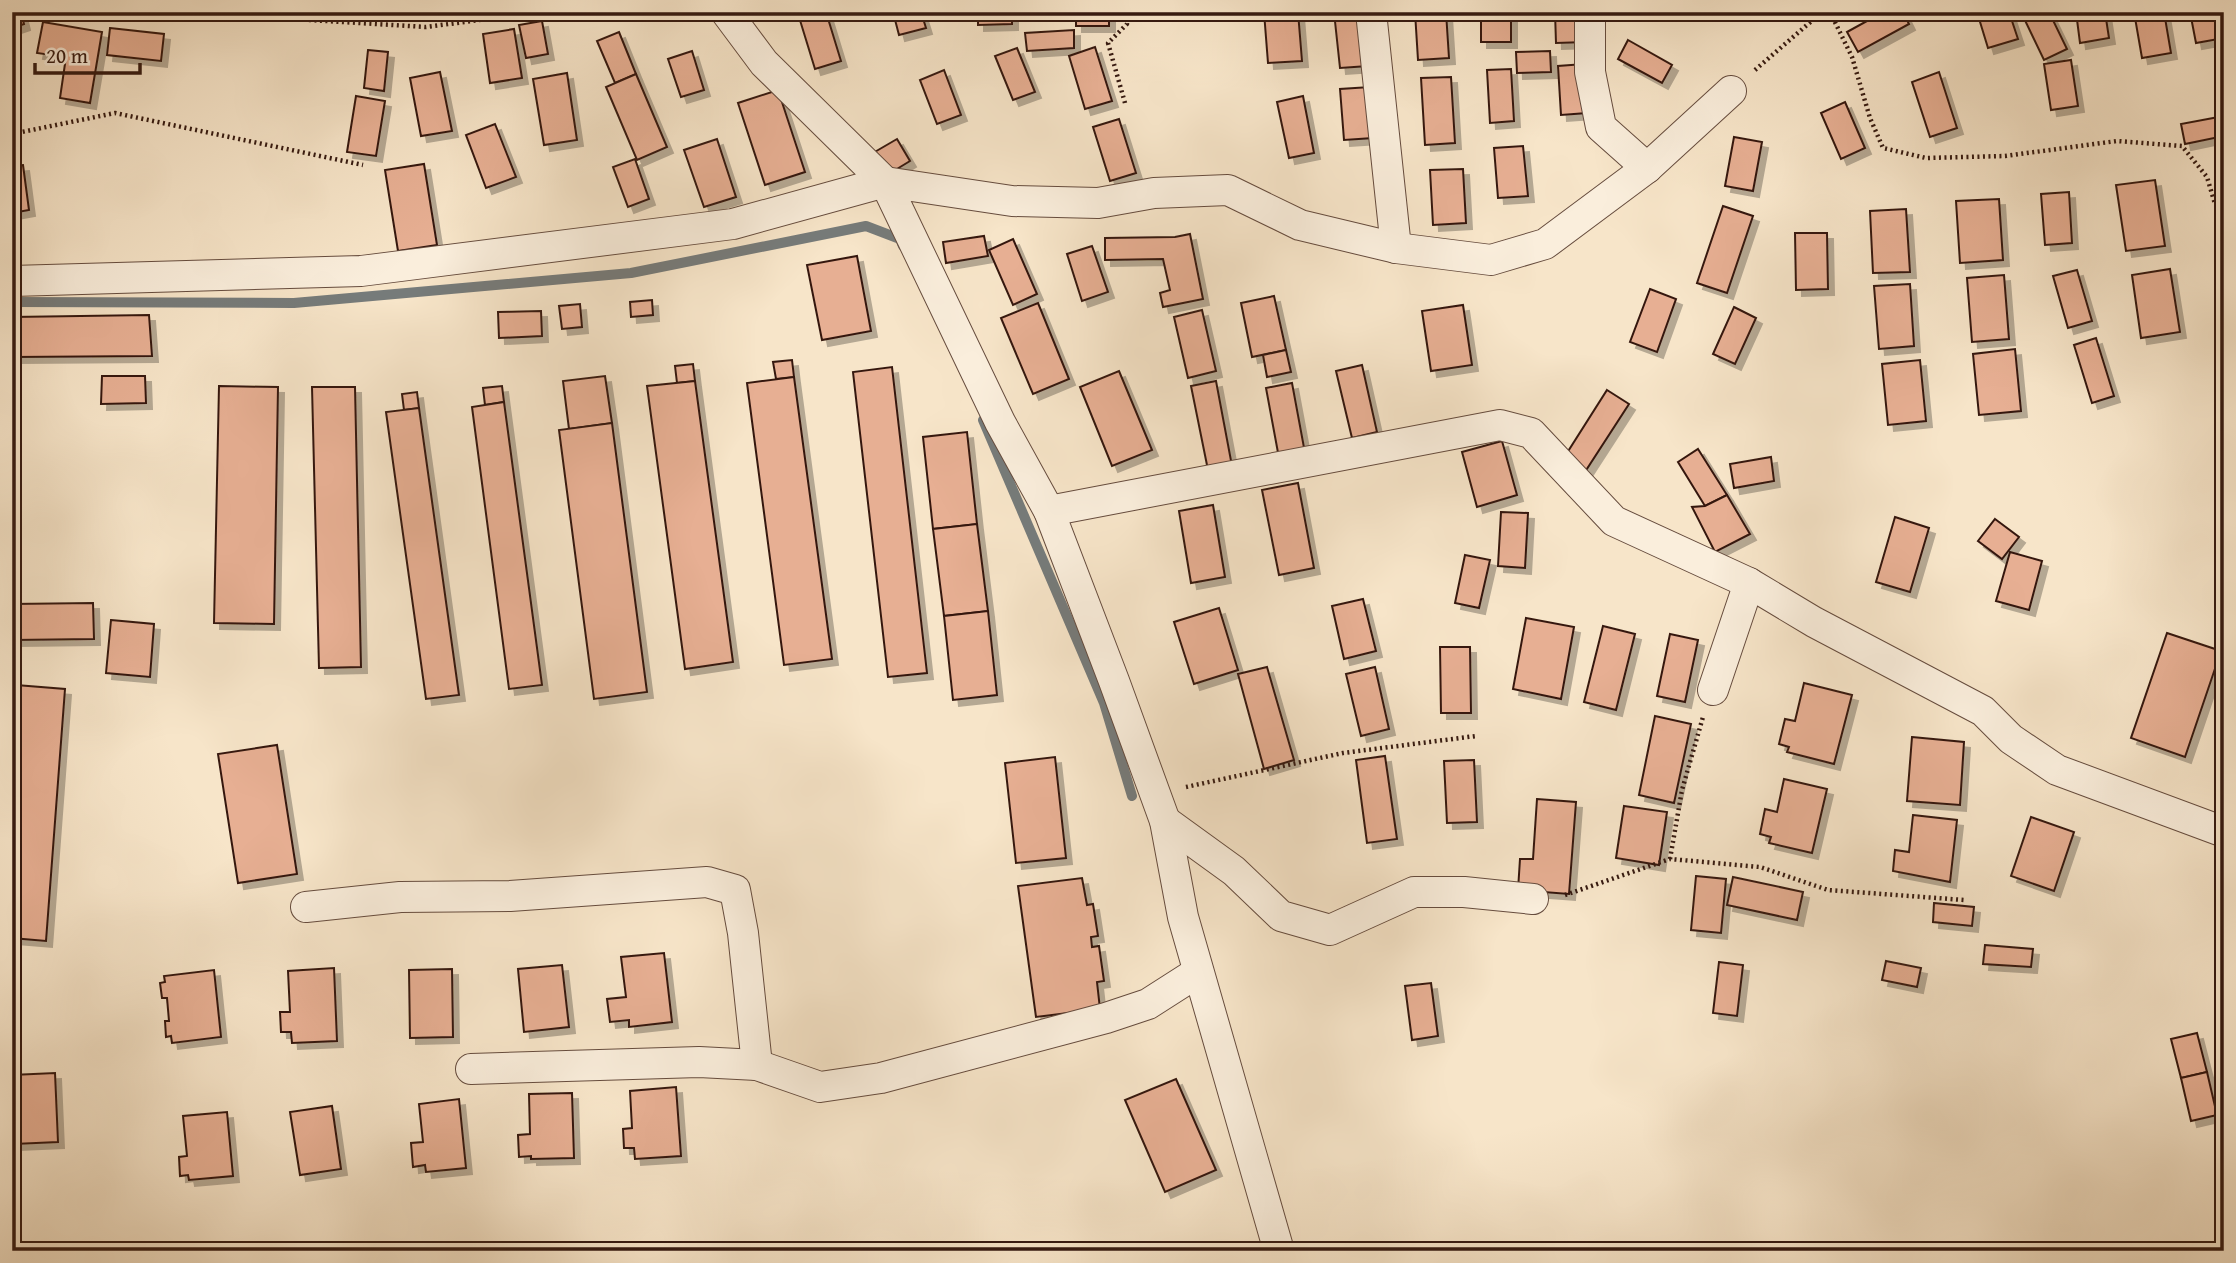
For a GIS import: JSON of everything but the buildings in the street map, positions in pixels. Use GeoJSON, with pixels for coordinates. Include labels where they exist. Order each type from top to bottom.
{"type":"FeatureCollection","features":[{"type":"Feature","properties":{"kind":"street"},"geometry":{"type":"LineString","coordinates":[[726,12],[764,63],[885,182],[1000,422],[1049,511],[1160,808],[1183,918],[1279,1251]]}},
{"type":"Feature","properties":{"kind":"street"},"geometry":{"type":"LineString","coordinates":[[1371,12],[1396,248]]}},
{"type":"Feature","properties":{"kind":"street"},"geometry":{"type":"LineString","coordinates":[[1590,12],[1590,72],[1601,127],[1647,168]]}},
{"type":"Feature","properties":{"kind":"street"},"geometry":{"type":"LineString","coordinates":[[12,281],[361,271],[733,224],[885,182],[1012,201],[1098,204],[1154,193],[1228,190],[1300,225],[1396,248],[1491,260],[1545,244],[1647,168],[1731,92]]}},
{"type":"Feature","properties":{"kind":"street"},"geometry":{"type":"LineString","coordinates":[[1049,511],[1500,425],[1531,433],[1614,521],[1749,583],[1814,622],[1983,711],[2011,739],[2057,770],[2224,832]]}},
{"type":"Feature","properties":{"kind":"street"},"geometry":{"type":"LineString","coordinates":[[1713,690],[1749,583]]}},
{"type":"Feature","properties":{"kind":"street"},"geometry":{"type":"LineString","coordinates":[[1160,808],[1234,870],[1281,916],[1330,930],[1414,892],[1464,892],[1533,899]]}},
{"type":"Feature","properties":{"kind":"street"},"geometry":{"type":"LineString","coordinates":[[306,907],[400,897],[510,896],[707,882],[735,890],[743,933],[757,1065]]}},
{"type":"Feature","properties":{"kind":"street"},"geometry":{"type":"LineString","coordinates":[[471,1069],[699,1062],[757,1065],[820,1087],[881,1078],[1149,1004],[1198,972]]}},
{"type":"Feature","properties":{"kind":"path"},"geometry":{"type":"LineString","coordinates":[[309,20],[426,27],[541,12]]}},
{"type":"Feature","properties":{"kind":"path"},"geometry":{"type":"LineString","coordinates":[[1125,103],[1108,43],[1127,24],[1126,12]]}},
{"type":"Feature","properties":{"kind":"path"},"geometry":{"type":"LineString","coordinates":[[1731,92],[1822,12]]}},
{"type":"Feature","properties":{"kind":"path"},"geometry":{"type":"LineString","coordinates":[[1830,12],[1852,57],[1870,118],[1883,148],[1926,158],[2004,156],[2117,141],[2182,146],[2207,177],[2215,204],[2224,203]]}},
{"type":"Feature","properties":{"kind":"path"},"geometry":{"type":"LineString","coordinates":[[12,134],[115,113],[363,164]]}},
{"type":"Feature","properties":{"kind":"path"},"geometry":{"type":"LineString","coordinates":[[1670,859],[1682,790],[1713,690]]}},
{"type":"Feature","properties":{"kind":"path"},"geometry":{"type":"LineString","coordinates":[[1160,808],[1343,753],[1476,736]]}},
{"type":"Feature","properties":{"kind":"path"},"geometry":{"type":"LineString","coordinates":[[1533,899],[1562,896],[1670,859],[1760,867],[1828,890],[1964,901]]}},
{"type":"Feature","properties":{"kind":"waterway"},"geometry":{"type":"LineString","coordinates":[[12,302],[294,303],[631,273],[866,226],[900,239],[903,246]]}},
{"type":"Feature","properties":{"kind":"waterway"},"geometry":{"type":"LineString","coordinates":[[983,420],[1104,703],[1132,796]]}}]}
